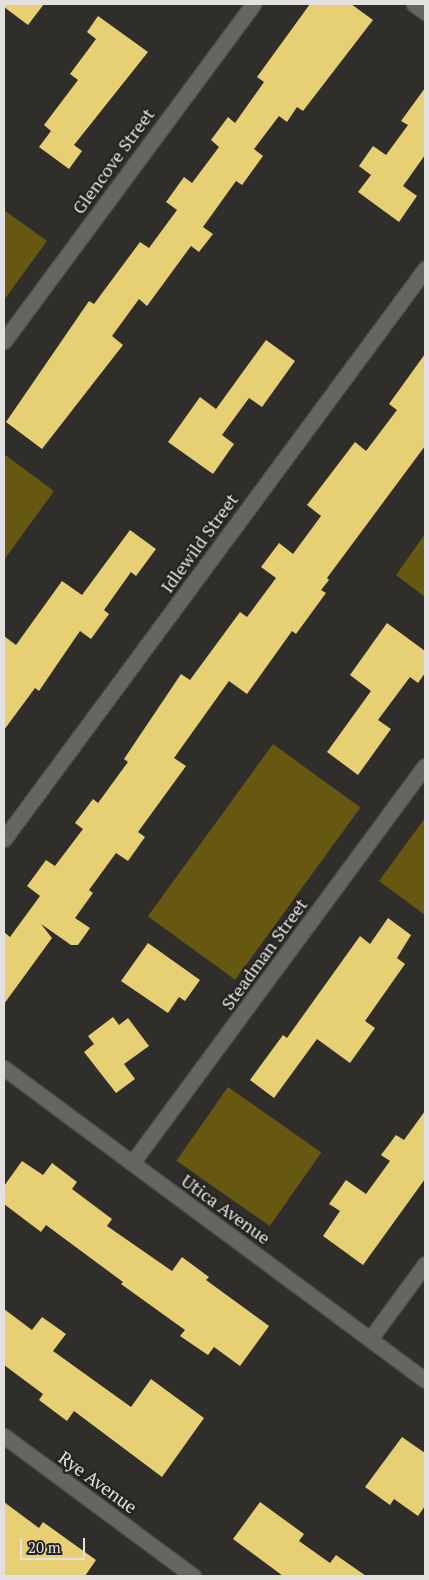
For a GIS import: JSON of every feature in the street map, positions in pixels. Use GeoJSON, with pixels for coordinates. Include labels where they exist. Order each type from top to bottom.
{"type":"FeatureCollection","features":[{"type":"Feature","properties":{"kind":"street","name":"Glencove Street"},"geometry":{"type":"LineString","coordinates":[[4,341],[253,4]]}},
{"type":"Feature","properties":{"kind":"street"},"geometry":{"type":"LineString","coordinates":[[414,4],[425,12]]}},
{"type":"Feature","properties":{"kind":"street","name":"Idlewild Street"},"geometry":{"type":"LineString","coordinates":[[4,839],[425,269]]}},
{"type":"Feature","properties":{"kind":"street","name":"Steadman Street"},"geometry":{"type":"LineString","coordinates":[[132,1163],[425,766]]}},
{"type":"Feature","properties":{"kind":"street","name":"Utica Avenue"},"geometry":{"type":"LineString","coordinates":[[4,1068],[425,1380]]}},
{"type":"Feature","properties":{"kind":"street"},"geometry":{"type":"LineString","coordinates":[[370,1339],[425,1264]]}},
{"type":"Feature","properties":{"kind":"street","name":"Rye Avenue"},"geometry":{"type":"LineString","coordinates":[[4,1436],[193,1576]]}},
{"type":"Feature","properties":{"kind":"shaded area"},"geometry":{"type":"Polygon","coordinates":[[[4,210],[47,241],[4,300],[4,210]]]}},
{"type":"Feature","properties":{"kind":"shaded area"},"geometry":{"type":"Polygon","coordinates":[[[4,454],[54,491],[4,560],[4,454]]]}},
{"type":"Feature","properties":{"kind":"shaded area"},"geometry":{"type":"Polygon","coordinates":[[[425,534],[425,597],[396,575],[425,534]]]}},
{"type":"Feature","properties":{"kind":"shaded area"},"geometry":{"type":"Polygon","coordinates":[[[273,744],[360,807],[235,980],[148,916],[273,744]]]}},
{"type":"Feature","properties":{"kind":"shaded area"},"geometry":{"type":"Polygon","coordinates":[[[425,818],[425,915],[379,881],[425,818]]]}},
{"type":"Feature","properties":{"kind":"shaded area"},"geometry":{"type":"Polygon","coordinates":[[[228,1087],[321,1152],[270,1226],[176,1161],[228,1087]]]}},
{"type":"Feature","properties":{"kind":"building"},"geometry":{"type":"Polygon","coordinates":[[[4,4],[44,4],[28,25],[4,7],[4,4]]]}},
{"type":"Feature","properties":{"kind":"building"},"geometry":{"type":"Polygon","coordinates":[[[310,4],[351,4],[373,20],[303,111],[297,107],[287,122],[279,116],[254,149],[263,156],[242,185],[236,181],[203,227],[213,234],[199,252],[191,246],[147,306],[139,299],[112,336],[123,345],[42,449],[6,422],[89,301],[94,304],[140,242],[149,248],[177,210],[166,202],[184,177],[192,183],[219,147],[211,140],[228,117],[235,123],[264,82],[257,77],[310,4]]]}},
{"type":"Feature","properties":{"kind":"building"},"geometry":{"type":"Polygon","coordinates":[[[98,16],[148,52],[74,145],[82,151],[69,169],[39,147],[51,131],[44,125],[78,80],[70,74],[96,39],[87,32],[98,16]]]}},
{"type":"Feature","properties":{"kind":"building"},"geometry":{"type":"Polygon","coordinates":[[[425,88],[425,155],[403,186],[417,196],[399,222],[358,192],[371,175],[359,166],[373,146],[386,155],[408,125],[401,121],[425,88]]]}},
{"type":"Feature","properties":{"kind":"building"},"geometry":{"type":"Polygon","coordinates":[[[266,340],[295,361],[262,407],[249,398],[222,435],[234,444],[213,474],[168,442],[200,397],[216,409],[266,340]]]}},
{"type":"Feature","properties":{"kind":"building"},"geometry":{"type":"Polygon","coordinates":[[[425,354],[425,446],[327,578],[329,580],[321,590],[326,593],[296,634],[292,631],[247,694],[229,681],[174,758],[186,766],[138,832],[145,837],[128,861],[116,853],[89,890],[93,893],[75,918],[90,928],[78,945],[71,945],[41,924],[52,938],[4,1004],[4,932],[10,937],[40,896],[27,886],[46,860],[55,866],[83,829],[75,823],[93,799],[98,803],[128,762],[124,759],[181,674],[190,680],[240,612],[247,617],[276,578],[261,567],[279,543],[293,554],[321,516],[307,505],[355,442],[366,451],[397,410],[389,404],[425,354]]]}},
{"type":"Feature","properties":{"kind":"building"},"geometry":{"type":"Polygon","coordinates":[[[130,530],[156,549],[136,576],[131,572],[104,610],[109,614],[91,639],[80,631],[39,691],[35,688],[4,730],[4,636],[16,645],[62,581],[82,595],[130,530]]]}},
{"type":"Feature","properties":{"kind":"building"},"geometry":{"type":"Polygon","coordinates":[[[387,623],[425,651],[425,673],[418,683],[410,677],[378,720],[391,729],[358,775],[327,752],[371,691],[350,675],[387,623]]]}},
{"type":"Feature","properties":{"kind":"building"},"geometry":{"type":"Polygon","coordinates":[[[388,918],[411,935],[397,958],[405,964],[365,1021],[375,1028],[350,1063],[317,1039],[274,1098],[250,1080],[283,1035],[287,1038],[360,936],[370,944],[388,918]]]}},
{"type":"Feature","properties":{"kind":"building"},"geometry":{"type":"Polygon","coordinates":[[[148,943],[200,980],[185,1001],[179,997],[168,1013],[121,981],[148,943]]]}},
{"type":"Feature","properties":{"kind":"building"},"geometry":{"type":"Polygon","coordinates":[[[113,1017],[119,1025],[128,1018],[149,1046],[124,1064],[135,1079],[116,1093],[84,1052],[94,1044],[88,1036],[113,1017]]]}},
{"type":"Feature","properties":{"kind":"building"},"geometry":{"type":"Polygon","coordinates":[[[425,1111],[425,1179],[363,1265],[323,1236],[340,1211],[329,1204],[346,1180],[366,1194],[390,1161],[381,1155],[396,1135],[404,1140],[425,1111]]]}},
{"type":"Feature","properties":{"kind":"building"},"geometry":{"type":"Polygon","coordinates":[[[22,1161],[43,1175],[52,1163],[77,1182],[72,1189],[112,1219],[107,1226],[172,1271],[182,1257],[209,1277],[206,1280],[269,1326],[240,1366],[214,1347],[208,1355],[180,1336],[185,1330],[121,1284],[123,1282],[46,1225],[41,1232],[4,1204],[4,1186],[22,1161]]]}},
{"type":"Feature","properties":{"kind":"building"},"geometry":{"type":"Polygon","coordinates":[[[4,1309],[32,1330],[42,1317],[66,1334],[53,1351],[131,1407],[151,1379],[204,1418],[162,1477],[74,1411],[67,1421],[39,1400],[43,1394],[4,1365],[4,1309]]]}},
{"type":"Feature","properties":{"kind":"building"},"geometry":{"type":"Polygon","coordinates":[[[402,1437],[425,1453],[425,1506],[418,1516],[394,1499],[390,1505],[365,1487],[402,1437]]]}},
{"type":"Feature","properties":{"kind":"building"},"geometry":{"type":"Polygon","coordinates":[[[4,1502],[39,1528],[43,1522],[96,1560],[85,1576],[4,1576],[4,1502]]]}},
{"type":"Feature","properties":{"kind":"building"},"geometry":{"type":"Polygon","coordinates":[[[260,1502],[304,1534],[299,1541],[330,1563],[336,1555],[366,1576],[283,1576],[233,1539],[260,1502]]]}}]}
